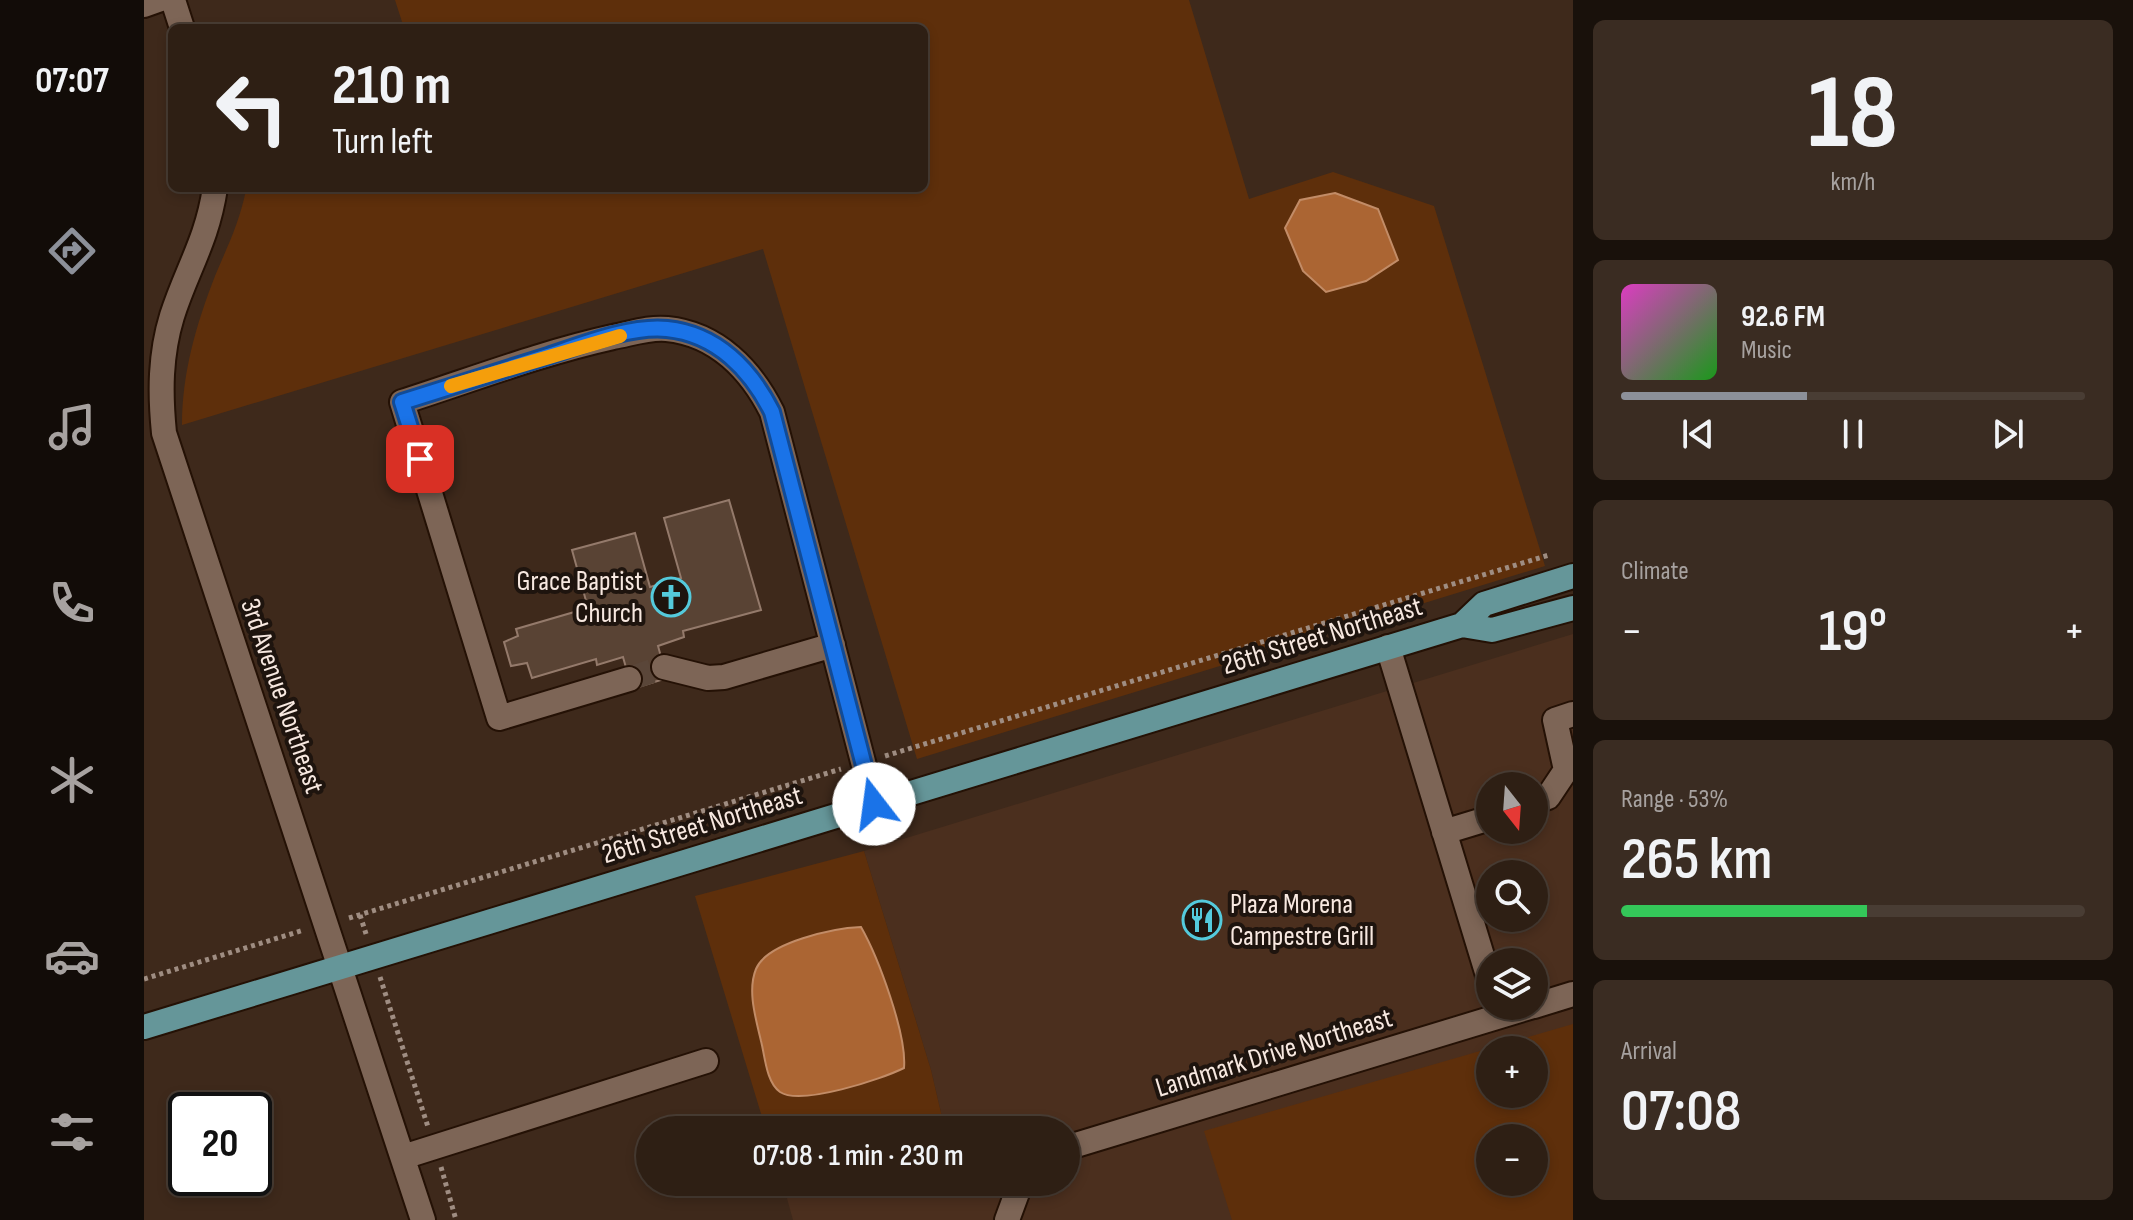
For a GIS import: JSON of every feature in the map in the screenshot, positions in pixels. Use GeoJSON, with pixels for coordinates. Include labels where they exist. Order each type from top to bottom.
{"type":"FeatureCollection","features":[{"type":"Feature","properties":{"kind":"main road","name":"26th Street Northeast"},"geometry":{"type":"LineString","coordinates":[[1462,625],[1484,604],[1573,576]]}},
{"type":"Feature","properties":{"kind":"main road","name":"26th Street Northeast"},"geometry":{"type":"LineString","coordinates":[[144,1027],[1462,625],[1492,630],[1573,608]]}},
{"type":"Feature","properties":{"kind":"street"},"geometry":{"type":"LineString","coordinates":[[144,5],[158,0]]}},
{"type":"Feature","properties":{"kind":"street"},"geometry":{"type":"LineString","coordinates":[[173,0],[181,24]]}},
{"type":"Feature","properties":{"kind":"street","name":"3rd Avenue Northeast"},"geometry":{"type":"LineString","coordinates":[[214,192],[206,232],[172,315],[163,353],[160,393],[164,433],[342,966],[403,1157],[415,1218]]}},
{"type":"Feature","properties":{"kind":"street"},"geometry":{"type":"LineString","coordinates":[[629,679],[499,718],[402,402],[592,342],[646,330],[667,329],[707,341],[733,358],[757,382],[772,412],[874,804]]}},
{"type":"Feature","properties":{"kind":"street"},"geometry":{"type":"LineString","coordinates":[[664,667],[708,678],[724,677],[833,645]]}},
{"type":"Feature","properties":{"kind":"street"},"geometry":{"type":"LineString","coordinates":[[1388,647],[1480,948]]}},
{"type":"Feature","properties":{"kind":"street"},"geometry":{"type":"LineString","coordinates":[[1573,714],[1555,720],[1573,795]]}},
{"type":"Feature","properties":{"kind":"street"},"geometry":{"type":"LineString","coordinates":[[1548,797],[1566,770]]}},
{"type":"Feature","properties":{"kind":"street"},"geometry":{"type":"LineString","coordinates":[[1444,832],[1476,822]]}},
{"type":"Feature","properties":{"kind":"street","name":"Landmark Drive Northeast"},"geometry":{"type":"LineString","coordinates":[[1548,1002],[1573,994]]}},
{"type":"Feature","properties":{"kind":"street","name":"Landmark Drive Northeast"},"geometry":{"type":"LineString","coordinates":[[1080,1144],[1476,1018]]}},
{"type":"Feature","properties":{"kind":"street"},"geometry":{"type":"LineString","coordinates":[[403,1157],[706,1061]]}},
{"type":"Feature","properties":{"kind":"street"},"geometry":{"type":"LineString","coordinates":[[1007,1220],[1016,1196]]}},
{"type":"Feature","properties":{"kind":"path"},"geometry":{"type":"LineString","coordinates":[[144,979],[1558,552]]}},
{"type":"Feature","properties":{"kind":"path"},"geometry":{"type":"LineString","coordinates":[[360,915],[456,1220]]}},
{"type":"Feature","properties":{"kind":"shaded area"},"geometry":{"type":"Polygon","coordinates":[[[395,0],[1189,0],[1249,199],[1333,172],[1434,206],[1545,566],[917,759],[763,249],[182,425],[184,387],[196,331],[237,224],[245,192],[928,192],[928,24],[403,24],[395,0]]]}},
{"type":"Feature","properties":{"kind":"shaded area"},"geometry":{"type":"Polygon","coordinates":[[[1335,193],[1378,209],[1398,260],[1366,281],[1326,292],[1303,271],[1285,228],[1300,200],[1335,193]]]}},
{"type":"Feature","properties":{"kind":"shaded area"},"geometry":{"type":"Polygon","coordinates":[[[1573,634],[1573,1220],[793,1220],[786,1196],[1080,1196],[1080,1116],[942,1116],[931,1070],[864,851],[1573,634]]]}},
{"type":"Feature","properties":{"kind":"shaded area"},"geometry":{"type":"Polygon","coordinates":[[[864,851],[931,1070],[942,1116],[762,1116],[695,896],[864,851]]]}},
{"type":"Feature","properties":{"kind":"shaded area"},"geometry":{"type":"Polygon","coordinates":[[[861,927],[890,996],[901,1036],[904,1068],[861,1084],[823,1093],[805,1096],[780,1092],[769,1075],[755,1014],[752,986],[756,969],[763,959],[787,944],[835,930],[861,927]]]}},
{"type":"Feature","properties":{"kind":"shaded area"},"geometry":{"type":"Polygon","coordinates":[[[1573,1024],[1573,1220],[1232,1220],[1204,1131],[1476,1052],[1476,1108],[1548,1108],[1548,1036],[1532,1036],[1573,1024]]]}},
{"type":"Feature","properties":{"kind":"building","name":"Grace Baptist Church"},"geometry":{"type":"Polygon","coordinates":[[[729,500],[761,610],[683,631],[684,637],[658,646],[667,678],[632,689],[623,657],[597,665],[596,659],[532,678],[527,663],[511,666],[504,642],[518,636],[516,629],[588,608],[572,550],[635,533],[650,587],[681,578],[664,518],[729,500]]]}},
{"type":"Feature","properties":{"kind":"tunnel"},"geometry":{"type":"LineString","coordinates":[[629,679],[664,667]]}},
{"type":"Feature","properties":{"kind":"slow traffic"},"geometry":{"type":"LineString","coordinates":[[451,386],[620,336]]}},
{"type":"Feature","properties":{"kind":"place","name":"Grace Baptist Church"},"geometry":{"type":"Point","coordinates":[671,597]}},
{"type":"Feature","properties":{"kind":"place","name":"Plaza Morena Campestre Grill"},"geometry":{"type":"Point","coordinates":[1202,920]}},
{"type":"Feature","properties":{"kind":"route"},"geometry":{"type":"LineString","coordinates":[[420,459],[402,402],[592,342],[646,330],[667,329],[707,341],[733,358],[757,382],[772,412],[874,804]]}}]}
